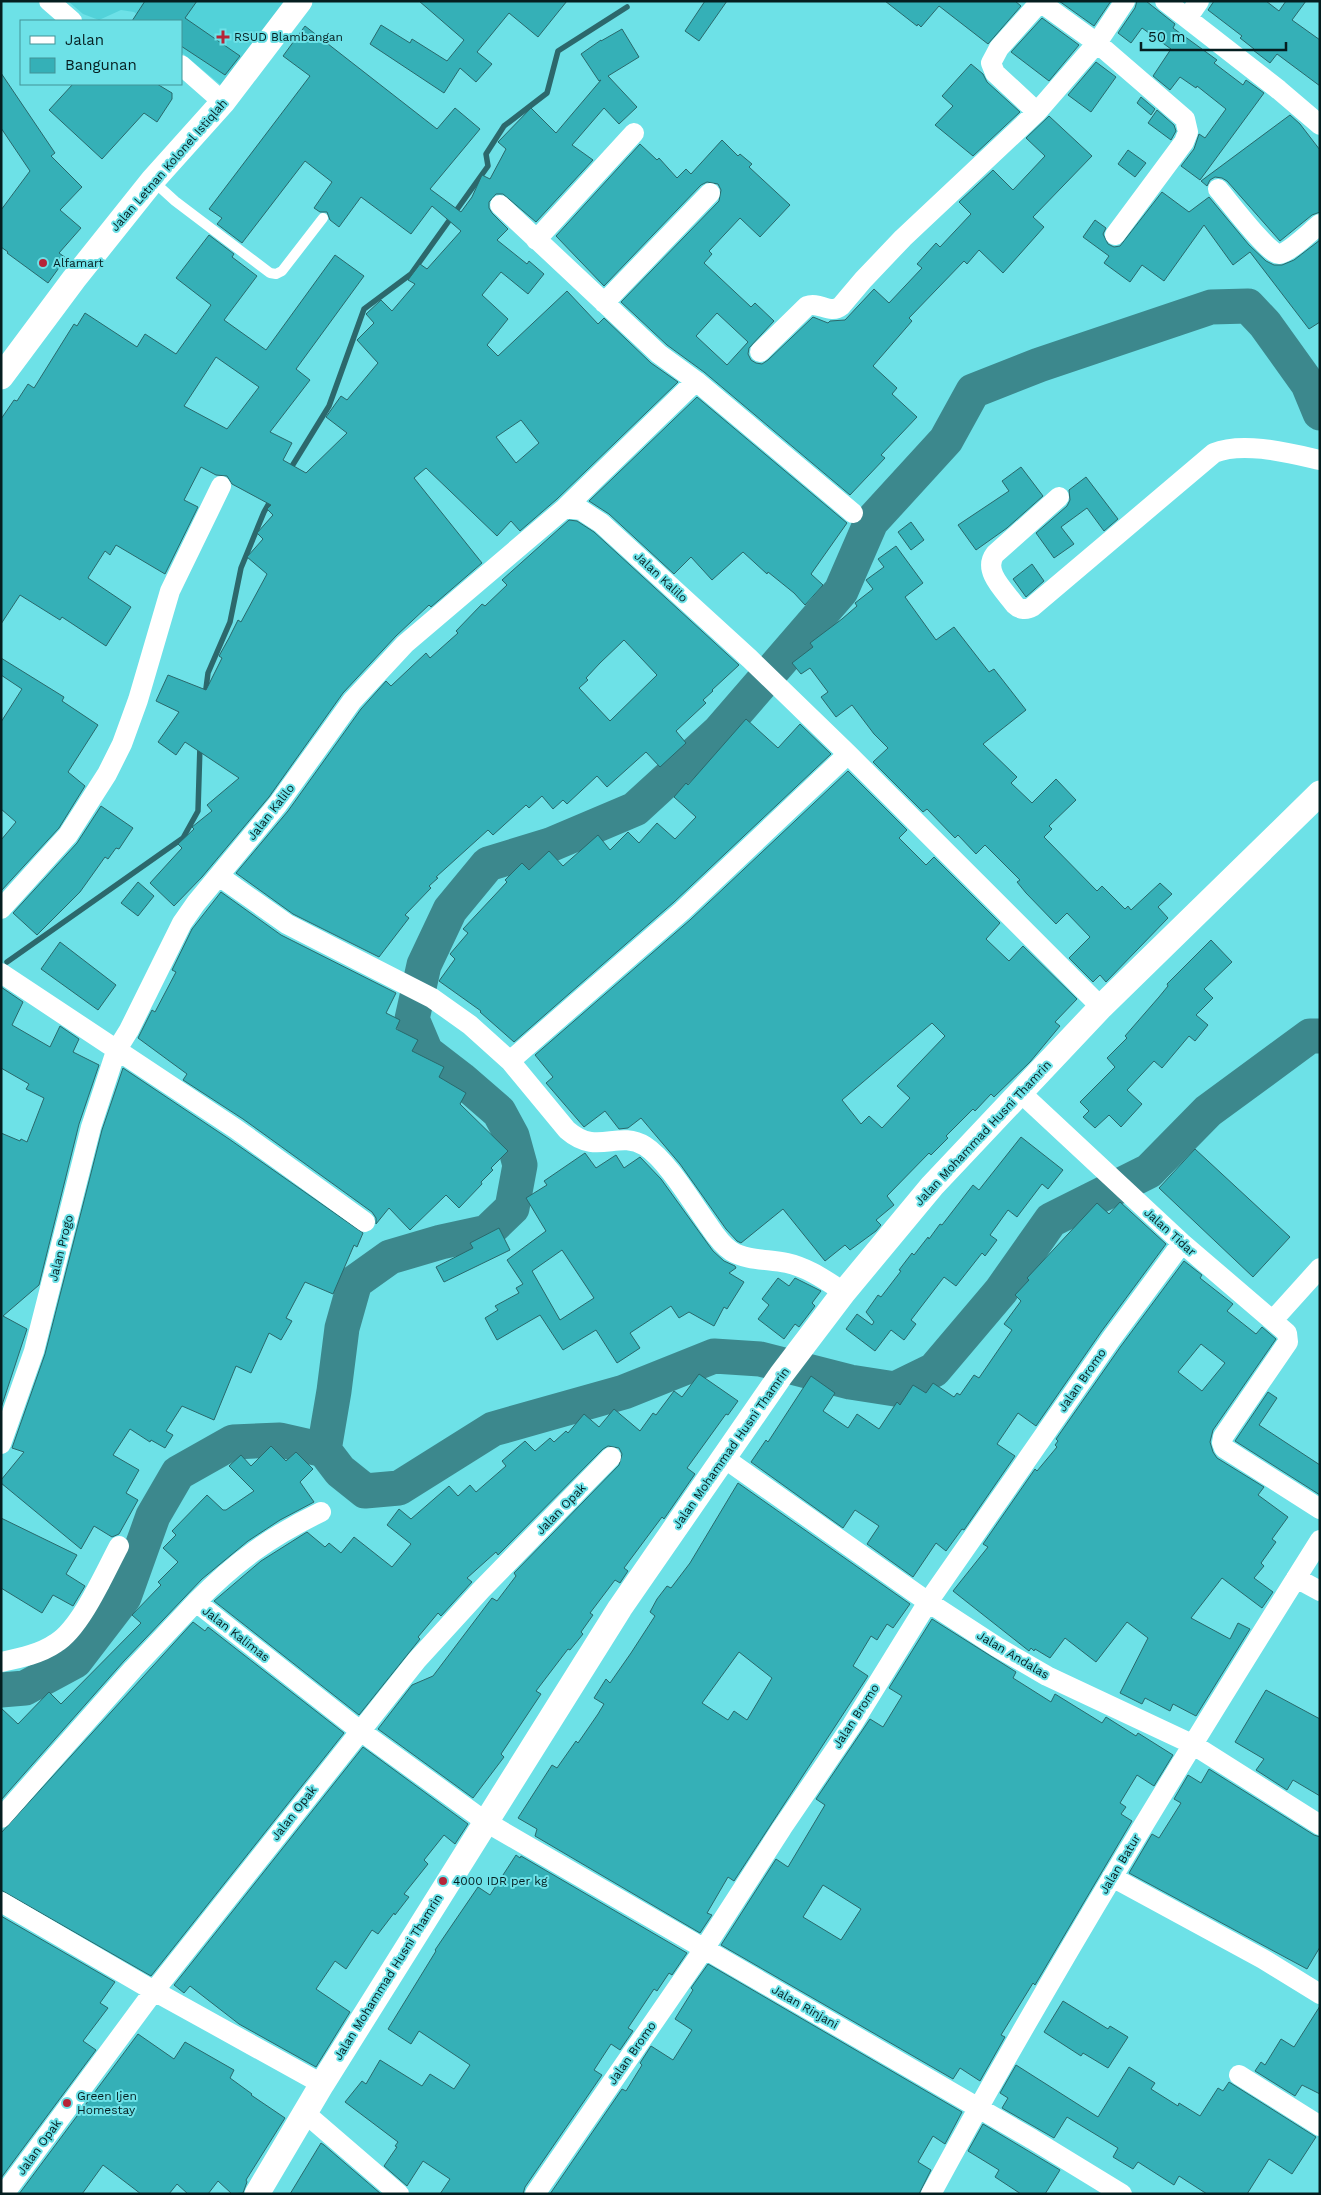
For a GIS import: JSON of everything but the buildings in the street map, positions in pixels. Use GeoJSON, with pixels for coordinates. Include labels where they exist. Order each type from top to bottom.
{"type":"FeatureCollection","features":[{"type":"Feature","properties":{"kind":"street"},"geometry":{"type":"LineString","coordinates":[[49,1],[71,20]]}},
{"type":"Feature","properties":{"kind":"street","name":"Jalan Letnan Kolonel Istiqlah"},"geometry":{"type":"LineString","coordinates":[[1,377],[74,279],[153,180],[224,102],[300,1]]}},
{"type":"Feature","properties":{"kind":"street"},"geometry":{"type":"LineString","coordinates":[[760,352],[807,306],[813,304],[832,310],[841,306],[862,280],[904,238],[1037,112],[1097,43],[1125,1]]}},
{"type":"Feature","properties":{"kind":"street"},"geometry":{"type":"LineString","coordinates":[[1165,1],[1193,9],[1279,90],[1320,125]]}},
{"type":"Feature","properties":{"kind":"street"},"geometry":{"type":"LineString","coordinates":[[1037,112],[994,73],[991,63],[999,48],[1040,2],[1097,43],[1182,115],[1187,128],[1184,142],[1116,235]]}},
{"type":"Feature","properties":{"kind":"street"},"geometry":{"type":"LineString","coordinates":[[182,66],[224,102]]}},
{"type":"Feature","properties":{"kind":"street"},"geometry":{"type":"LineString","coordinates":[[536,240],[634,133]]}},
{"type":"Feature","properties":{"kind":"street"},"geometry":{"type":"LineString","coordinates":[[1218,189],[1274,253],[1284,252],[1320,224]]}},
{"type":"Feature","properties":{"kind":"street"},"geometry":{"type":"LineString","coordinates":[[604,303],[710,193]]}},
{"type":"Feature","properties":{"kind":"street"},"geometry":{"type":"LineString","coordinates":[[500,205],[663,357],[696,381],[852,513]]}},
{"type":"Feature","properties":{"kind":"street","name":"Jalan Kalilo"},"geometry":{"type":"LineString","coordinates":[[116,1051],[130,1030],[182,923],[278,804],[359,694],[405,644],[565,508],[696,381]]}},
{"type":"Feature","properties":{"kind":"street"},"geometry":{"type":"LineString","coordinates":[[1059,497],[995,554],[990,562],[991,571],[1019,608],[1032,607],[1190,471],[1214,453],[1224,449],[1251,448],[1320,460]]}},
{"type":"Feature","properties":{"kind":"street"},"geometry":{"type":"LineString","coordinates":[[1,909],[68,834],[90,804],[107,774],[122,744],[138,700],[170,591],[221,486]]}},
{"type":"Feature","properties":{"kind":"street","name":"Jalan Kalilo"},"geometry":{"type":"LineString","coordinates":[[565,508],[581,510],[601,523],[750,659],[848,754],[1101,1007]]}},
{"type":"Feature","properties":{"kind":"street"},"geometry":{"type":"LineString","coordinates":[[510,1061],[682,911],[848,754]]}},
{"type":"Feature","properties":{"kind":"street","name":"Jalan Mohammad Husni Thamrin"},"geometry":{"type":"LineString","coordinates":[[257,2194],[322,2084],[620,1608],[781,1376],[844,1292],[932,1186],[1101,1007],[1320,793]]}},
{"type":"Feature","properties":{"kind":"street"},"geometry":{"type":"LineString","coordinates":[[219,876],[286,924],[432,998],[484,1036],[510,1061],[558,1120],[576,1138],[591,1144],[637,1142],[650,1150],[665,1165],[712,1230],[730,1251],[748,1257],[786,1263],[809,1270],[844,1292]]}},
{"type":"Feature","properties":{"kind":"street"},"geometry":{"type":"LineString","coordinates":[[1,972],[236,1130],[365,1222]]}},
{"type":"Feature","properties":{"kind":"street","name":"Jalan Progo"},"geometry":{"type":"LineString","coordinates":[[1,1444],[34,1350],[91,1127],[116,1051]]}},
{"type":"Feature","properties":{"kind":"street","name":"Jalan Tidar"},"geometry":{"type":"LineString","coordinates":[[1020,1092],[1142,1207],[1287,1333],[1288,1342],[1223,1437],[1222,1443],[1224,1448],[1320,1509]]}},
{"type":"Feature","properties":{"kind":"street","name":"Jalan Bromo"},"geometry":{"type":"LineString","coordinates":[[536,2194],[704,1949],[782,1828],[852,1725],[928,1602],[1105,1346],[1182,1243]]}},
{"type":"Feature","properties":{"kind":"street"},"geometry":{"type":"LineString","coordinates":[[1273,1320],[1320,1268]]}},
{"type":"Feature","properties":{"kind":"street","name":"Jalan Opak"},"geometry":{"type":"LineString","coordinates":[[4,2194],[154,1991],[359,1730],[436,1639],[612,1456]]}},
{"type":"Feature","properties":{"kind":"street","name":"Jalan Andalas"},"geometry":{"type":"LineString","coordinates":[[724,1458],[928,1602],[1047,1676],[1192,1744],[1320,1825]]}},
{"type":"Feature","properties":{"kind":"street"},"geometry":{"type":"LineString","coordinates":[[196,1602],[244,1557],[282,1532],[322,1512]]}},
{"type":"Feature","properties":{"kind":"street","name":"Jalan Batur"},"geometry":{"type":"LineString","coordinates":[[931,2194],[977,2108],[1112,1877],[1192,1744],[1320,1540]]}},
{"type":"Feature","properties":{"kind":"street"},"geometry":{"type":"LineString","coordinates":[[1,1662],[40,1652],[61,1640],[89,1602],[119,1546]]}},
{"type":"Feature","properties":{"kind":"street"},"geometry":{"type":"LineString","coordinates":[[1296,1578],[1320,1591]]}},
{"type":"Feature","properties":{"kind":"street","name":"Jalan Kalimas"},"geometry":{"type":"LineString","coordinates":[[1,1818],[132,1670],[196,1602],[359,1730],[486,1822]]}},
{"type":"Feature","properties":{"kind":"street","name":"Jalan Rinjani"},"geometry":{"type":"LineString","coordinates":[[486,1822],[1032,2139],[1122,2194]]}},
{"type":"Feature","properties":{"kind":"street"},"geometry":{"type":"LineString","coordinates":[[1112,1877],[1263,1959],[1320,1994]]}},
{"type":"Feature","properties":{"kind":"street"},"geometry":{"type":"LineString","coordinates":[[1,1902],[154,1991],[322,2084]]}},
{"type":"Feature","properties":{"kind":"street"},"geometry":{"type":"LineString","coordinates":[[1239,2075],[1320,2126]]}},
{"type":"Feature","properties":{"kind":"street"},"geometry":{"type":"LineString","coordinates":[[305,2113],[399,2194]]}},
{"type":"Feature","properties":{"kind":"lane"},"geometry":{"type":"LineString","coordinates":[[153,180],[175,200],[270,273],[276,274],[282,271],[323,218]]}},
{"type":"Feature","properties":{"kind":"shaded area","name":"RSUD Blambangan"},"geometry":{"type":"Polygon","coordinates":[[[68,1],[291,1],[227,90],[182,53],[182,20],[144,20],[134,12],[121,10],[99,20],[83,14],[68,1]]]}},
{"type":"Feature","properties":{"kind":"waterway"},"geometry":{"type":"LineString","coordinates":[[289,471],[329,406],[364,309],[411,274],[488,166],[486,154],[504,126],[547,93],[558,51],[627,7]]}},
{"type":"Feature","properties":{"kind":"waterway"},"geometry":{"type":"LineString","coordinates":[[324,1450],[342,1328],[355,1282],[390,1257],[441,1242],[487,1232],[512,1208],[520,1165],[512,1136],[499,1112],[426,1052],[412,1019],[424,965],[450,910],[488,864],[550,845],[635,809],[719,732],[841,591],[871,522],[946,440],[973,391],[1039,365],[1211,307],[1248,306],[1265,324],[1308,384],[1320,413]]}},
{"type":"Feature","properties":{"kind":"waterway"},"geometry":{"type":"LineString","coordinates":[[205,696],[208,673],[230,622],[241,568],[264,512],[272,498]]}},
{"type":"Feature","properties":{"kind":"waterway"},"geometry":{"type":"LineString","coordinates":[[7,962],[183,838],[198,811],[200,745]]}},
{"type":"Feature","properties":{"kind":"waterway"},"geometry":{"type":"LineString","coordinates":[[1,1690],[25,1688],[75,1661],[124,1597],[153,1516],[178,1473],[233,1442],[280,1440],[324,1450],[340,1471],[365,1491],[399,1488],[493,1429],[624,1392],[714,1356],[760,1359],[850,1382],[895,1389],[934,1370],[1001,1291],[1051,1220],[1149,1171],[1208,1111],[1310,1036],[1320,1036]]}},
{"type":"Feature","properties":{"kind":"place","name":"RSUD Blambangan"},"geometry":{"type":"Point","coordinates":[223,37]}},
{"type":"Feature","properties":{"kind":"place","name":"Alfamart"},"geometry":{"type":"Point","coordinates":[43,263]}},
{"type":"Feature","properties":{"kind":"place","name":"4000 IDR per kg"},"geometry":{"type":"Point","coordinates":[443,1881]}},
{"type":"Feature","properties":{"kind":"place","name":"Green Ijen Homestay"},"geometry":{"type":"Point","coordinates":[67,2103]}}]}
